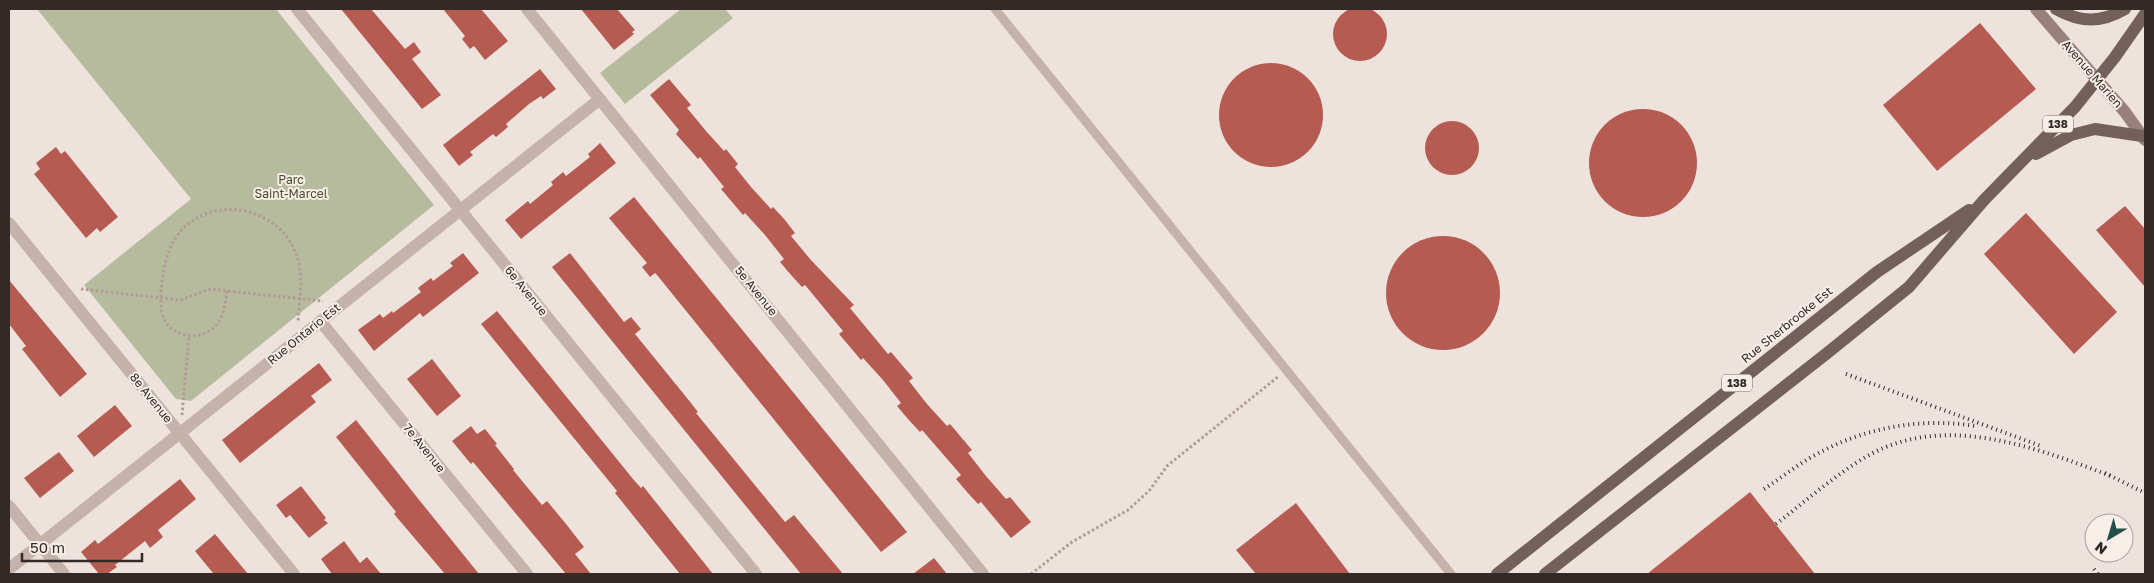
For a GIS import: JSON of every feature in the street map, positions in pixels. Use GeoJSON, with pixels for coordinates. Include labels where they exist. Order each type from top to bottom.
{"type":"FeatureCollection","features":[{"type":"Feature","properties":{"kind":"main road"},"geometry":{"type":"LineString","coordinates":[[2056,9],[2068,16],[2091,20],[2110,18],[2125,9]]}},
{"type":"Feature","properties":{"kind":"main road","name":"Rue Sherbrooke Est"},"geometry":{"type":"LineString","coordinates":[[1545,574],[1826,354],[1908,287],[1984,200],[2098,80],[2145,14]]}},
{"type":"Feature","properties":{"kind":"main road"},"geometry":{"type":"LineString","coordinates":[[2017,167],[2044,149],[2071,135],[2096,129],[2143,138]]}},
{"type":"Feature","properties":{"kind":"main road","name":"Rue Sherbrooke Est"},"geometry":{"type":"LineString","coordinates":[[1497,574],[1877,272],[1984,200]]}},
{"type":"Feature","properties":{"kind":"street","name":"6e Avenue"},"geometry":{"type":"LineString","coordinates":[[297,9],[756,574]]}},
{"type":"Feature","properties":{"kind":"street","name":"5e Avenue"},"geometry":{"type":"LineString","coordinates":[[527,9],[983,574]]}},
{"type":"Feature","properties":{"kind":"street","name":"Avenue Marien"},"geometry":{"type":"LineString","coordinates":[[2036,9],[2098,80],[2143,138]]}},
{"type":"Feature","properties":{"kind":"street","name":"Rue Ontario Est"},"geometry":{"type":"LineString","coordinates":[[9,570],[600,98]]}},
{"type":"Feature","properties":{"kind":"street","name":"8e Avenue"},"geometry":{"type":"LineString","coordinates":[[9,223],[294,574]]}},
{"type":"Feature","properties":{"kind":"street","name":"7e Avenue"},"geometry":{"type":"LineString","coordinates":[[321,322],[527,574]]}},
{"type":"Feature","properties":{"kind":"street"},"geometry":{"type":"LineString","coordinates":[[9,506],[64,574]]}},
{"type":"Feature","properties":{"kind":"lane"},"geometry":{"type":"LineString","coordinates":[[994,9],[1451,574]]}},
{"type":"Feature","properties":{"kind":"path"},"geometry":{"type":"LineString","coordinates":[[227,291],[223,313],[218,323],[210,331],[200,335],[189,336],[180,334],[164,320],[161,311],[161,298],[165,262],[173,241],[187,225],[206,214],[227,209],[249,210],[268,219],[285,234],[296,252],[300,274],[297,340]]}},
{"type":"Feature","properties":{"kind":"path"},"geometry":{"type":"LineString","coordinates":[[60,286],[181,300],[209,289],[344,303]]}},
{"type":"Feature","properties":{"kind":"path"},"geometry":{"type":"LineString","coordinates":[[180,433],[189,336]]}},
{"type":"Feature","properties":{"kind":"path"},"geometry":{"type":"LineString","coordinates":[[1031,574],[1072,542],[1128,510],[1149,491],[1168,466],[1181,453],[1273,381]]}},
{"type":"Feature","properties":{"kind":"green space","name":"Parc Saint-Marcel"},"geometry":{"type":"Polygon","coordinates":[[[37,9],[276,9],[434,205],[191,401],[176,399],[84,285],[191,199],[37,9]]]}},
{"type":"Feature","properties":{"kind":"green space"},"geometry":{"type":"Polygon","coordinates":[[[681,9],[725,9],[733,18],[625,104],[600,73],[681,9]]]}},
{"type":"Feature","properties":{"kind":"building"},"geometry":{"type":"Polygon","coordinates":[[[1360,7],[1370,9],[1379,15],[1385,24],[1387,34],[1385,44],[1379,53],[1370,59],[1360,61],[1350,59],[1341,53],[1335,44],[1333,34],[1335,24],[1341,15],[1350,9],[1360,7]]]}},
{"type":"Feature","properties":{"kind":"building"},"geometry":{"type":"Polygon","coordinates":[[[341,9],[371,9],[405,49],[414,42],[421,52],[412,59],[441,95],[422,109],[341,9]]]}},
{"type":"Feature","properties":{"kind":"building"},"geometry":{"type":"Polygon","coordinates":[[[443,9],[481,9],[508,41],[485,60],[474,46],[470,49],[462,39],[465,36],[443,9]]]}},
{"type":"Feature","properties":{"kind":"building"},"geometry":{"type":"Polygon","coordinates":[[[581,9],[617,9],[635,30],[632,32],[634,34],[614,50],[581,9]]]}},
{"type":"Feature","properties":{"kind":"building"},"geometry":{"type":"Polygon","coordinates":[[[1980,23],[2036,89],[1937,171],[1883,105],[1980,23]]]}},
{"type":"Feature","properties":{"kind":"building"},"geometry":{"type":"Polygon","coordinates":[[[1271,63],[1291,67],[1300,71],[1308,78],[1315,86],[1319,95],[1323,115],[1319,135],[1315,144],[1308,152],[1300,159],[1291,163],[1271,167],[1251,163],[1242,159],[1234,152],[1227,144],[1223,135],[1219,115],[1223,95],[1227,86],[1234,78],[1242,71],[1251,67],[1271,63]]]}},
{"type":"Feature","properties":{"kind":"building"},"geometry":{"type":"Polygon","coordinates":[[[540,69],[556,89],[543,99],[541,96],[529,104],[506,124],[508,127],[496,137],[493,134],[470,152],[473,155],[459,166],[443,145],[540,69]]]}},
{"type":"Feature","properties":{"kind":"building"},"geometry":{"type":"Polygon","coordinates":[[[669,79],[691,105],[687,108],[724,151],[726,149],[738,164],[735,167],[751,187],[771,209],[773,207],[785,220],[795,233],[791,236],[854,305],[850,308],[888,354],[891,352],[913,378],[909,381],[927,404],[947,426],[950,424],[972,450],[968,453],[986,476],[1006,499],[1010,497],[1031,522],[1011,538],[981,502],[978,504],[956,479],[961,475],[922,430],[920,432],[897,406],[901,403],[883,380],[863,358],[861,360],[839,334],[843,331],[805,285],[802,287],[780,262],[784,259],[765,235],[745,213],[743,215],[721,189],[724,187],[700,157],[698,159],[676,134],[679,130],[650,95],[669,79]]]}},
{"type":"Feature","properties":{"kind":"building"},"geometry":{"type":"Polygon","coordinates":[[[1643,109],[1664,113],[1681,125],[1693,142],[1697,163],[1693,184],[1681,201],[1664,213],[1643,217],[1622,213],[1605,201],[1593,184],[1589,163],[1593,142],[1605,125],[1622,113],[1643,109]]]}},
{"type":"Feature","properties":{"kind":"building"},"geometry":{"type":"Polygon","coordinates":[[[1447,121],[1457,121],[1467,125],[1475,133],[1479,148],[1475,163],[1467,171],[1457,175],[1447,175],[1437,171],[1429,163],[1425,153],[1425,143],[1429,133],[1437,125],[1447,121]]]}},
{"type":"Feature","properties":{"kind":"building"},"geometry":{"type":"Polygon","coordinates":[[[600,143],[616,163],[521,239],[505,220],[528,201],[530,204],[553,185],[551,182],[563,172],[566,176],[590,157],[588,154],[600,143]]]}},
{"type":"Feature","properties":{"kind":"building"},"geometry":{"type":"Polygon","coordinates":[[[56,147],[61,154],[65,151],[118,217],[100,232],[97,228],[86,238],[34,174],[40,169],[36,163],[56,147]]]}},
{"type":"Feature","properties":{"kind":"building"},"geometry":{"type":"Polygon","coordinates":[[[634,197],[907,532],[881,552],[657,275],[655,273],[650,277],[642,267],[647,263],[609,218],[634,197]]]}},
{"type":"Feature","properties":{"kind":"building"},"geometry":{"type":"Polygon","coordinates":[[[2125,206],[2145,229],[2145,287],[2096,230],[2125,206]]]}},
{"type":"Feature","properties":{"kind":"building"},"geometry":{"type":"Polygon","coordinates":[[[2026,213],[2117,312],[2074,354],[1984,254],[2026,213]]]}},
{"type":"Feature","properties":{"kind":"building"},"geometry":{"type":"Polygon","coordinates":[[[1443,236],[1465,241],[1483,253],[1495,271],[1500,293],[1495,315],[1483,333],[1465,345],[1443,350],[1421,345],[1403,333],[1391,315],[1386,293],[1391,271],[1403,253],[1421,241],[1443,236]]]}},
{"type":"Feature","properties":{"kind":"building"},"geometry":{"type":"Polygon","coordinates":[[[463,253],[479,273],[423,317],[420,313],[374,351],[358,330],[380,314],[383,318],[392,311],[393,313],[421,292],[418,288],[431,278],[433,281],[453,266],[450,263],[463,253]]]}},
{"type":"Feature","properties":{"kind":"building"},"geometry":{"type":"Polygon","coordinates":[[[570,253],[624,322],[631,317],[641,329],[635,334],[698,412],[696,413],[785,522],[794,515],[843,574],[801,574],[552,267],[570,253]]]}},
{"type":"Feature","properties":{"kind":"building"},"geometry":{"type":"Polygon","coordinates":[[[9,280],[87,374],[60,397],[22,349],[26,346],[9,324],[9,280]]]}},
{"type":"Feature","properties":{"kind":"building"},"geometry":{"type":"Polygon","coordinates":[[[497,311],[633,479],[641,488],[643,486],[713,574],[680,574],[615,493],[617,491],[481,324],[497,311]]]}},
{"type":"Feature","properties":{"kind":"building"},"geometry":{"type":"Polygon","coordinates":[[[432,359],[461,396],[437,416],[407,379],[432,359]]]}},
{"type":"Feature","properties":{"kind":"building"},"geometry":{"type":"Polygon","coordinates":[[[319,363],[332,380],[311,396],[316,402],[240,463],[222,440],[319,363]]]}},
{"type":"Feature","properties":{"kind":"building"},"geometry":{"type":"Polygon","coordinates":[[[115,405],[132,426],[94,457],[77,436],[115,405]]]}},
{"type":"Feature","properties":{"kind":"building"},"geometry":{"type":"Polygon","coordinates":[[[356,420],[479,574],[445,574],[394,514],[396,512],[336,437],[356,420]]]}},
{"type":"Feature","properties":{"kind":"building"},"geometry":{"type":"Polygon","coordinates":[[[471,426],[477,434],[485,429],[513,470],[542,505],[547,501],[566,524],[584,547],[575,554],[591,574],[566,574],[473,462],[471,464],[452,441],[471,426]]]}},
{"type":"Feature","properties":{"kind":"building"},"geometry":{"type":"Polygon","coordinates":[[[59,452],[74,471],[40,498],[24,478],[59,452]]]}},
{"type":"Feature","properties":{"kind":"building"},"geometry":{"type":"Polygon","coordinates":[[[180,479],[196,499],[158,530],[163,537],[150,548],[145,541],[115,565],[117,567],[107,574],[99,574],[81,552],[95,540],[98,544],[180,479]]]}},
{"type":"Feature","properties":{"kind":"building"},"geometry":{"type":"Polygon","coordinates":[[[301,486],[328,523],[309,538],[290,515],[286,518],[276,505],[301,486]]]}},
{"type":"Feature","properties":{"kind":"building"},"geometry":{"type":"Polygon","coordinates":[[[1750,492],[1815,574],[1647,574],[1750,492]]]}},
{"type":"Feature","properties":{"kind":"building"},"geometry":{"type":"Polygon","coordinates":[[[1296,503],[1350,574],[1256,574],[1236,550],[1296,503]]]}},
{"type":"Feature","properties":{"kind":"building"},"geometry":{"type":"Polygon","coordinates":[[[215,534],[248,574],[214,574],[208,567],[195,551],[215,534]]]}},
{"type":"Feature","properties":{"kind":"building"},"geometry":{"type":"Polygon","coordinates":[[[344,541],[360,563],[367,557],[381,574],[332,574],[321,559],[344,541]]]}},
{"type":"Feature","properties":{"kind":"building"},"geometry":{"type":"Polygon","coordinates":[[[934,558],[947,574],[913,574],[934,558]]]}},
{"type":"Feature","properties":{"kind":"railway"},"geometry":{"type":"LineString","coordinates":[[1846,374],[2041,446]]}},
{"type":"Feature","properties":{"kind":"railway"},"geometry":{"type":"LineString","coordinates":[[1764,489],[1815,455],[1833,446],[1872,432],[1913,424],[1934,423],[1975,426]]}},
{"type":"Feature","properties":{"kind":"railway"},"geometry":{"type":"LineString","coordinates":[[1776,524],[1858,461],[1900,442],[1930,436],[1992,439],[2053,455],[2111,476]]}},
{"type":"Feature","properties":{"kind":"railway"},"geometry":{"type":"LineString","coordinates":[[2105,473],[2145,493]]}},
{"type":"Feature","properties":{"kind":"railway"},"geometry":{"type":"LineString","coordinates":[[2094,569],[2098,574]]}}]}
